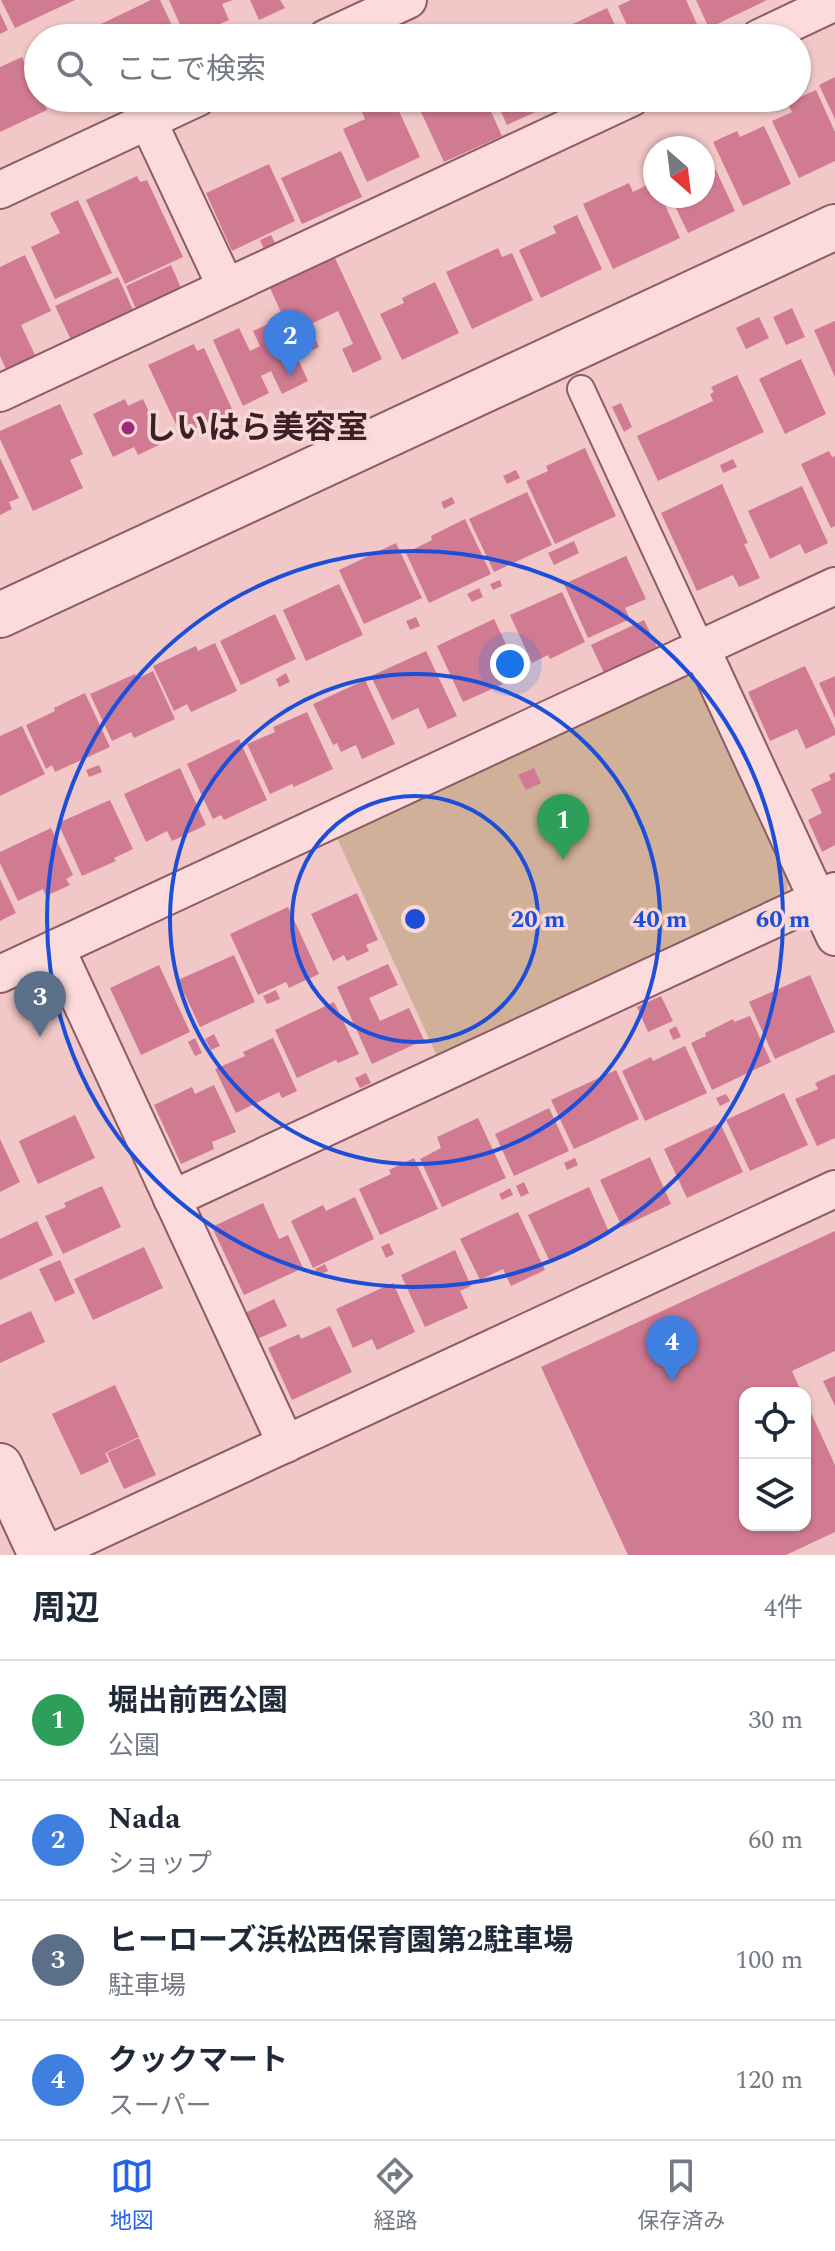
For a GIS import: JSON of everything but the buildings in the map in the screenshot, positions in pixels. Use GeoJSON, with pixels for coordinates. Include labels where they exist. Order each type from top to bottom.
{"type":"FeatureCollection","features":[{"type":"Feature","properties":{"kind":"street"},"geometry":{"type":"LineString","coordinates":[[356,24],[408,0]]}},
{"type":"Feature","properties":{"kind":"street"},"geometry":{"type":"LineString","coordinates":[[789,24],[835,2]]}},
{"type":"Feature","properties":{"kind":"street"},"geometry":{"type":"LineString","coordinates":[[0,190],[167,112]]}},
{"type":"Feature","properties":{"kind":"street"},"geometry":{"type":"LineString","coordinates":[[0,393],[601,112]]}},
{"type":"Feature","properties":{"kind":"street"},"geometry":{"type":"LineString","coordinates":[[148,121],[226,287]]}},
{"type":"Feature","properties":{"kind":"street"},"geometry":{"type":"LineString","coordinates":[[0,615],[835,227]]}},
{"type":"Feature","properties":{"kind":"street"},"geometry":{"type":"LineString","coordinates":[[581,389],[701,648],[826,895],[835,937]]}},
{"type":"Feature","properties":{"kind":"street"},"geometry":{"type":"LineString","coordinates":[[0,974],[835,586]]}},
{"type":"Feature","properties":{"kind":"street"},"geometry":{"type":"LineString","coordinates":[[172,1199],[826,895]]}},
{"type":"Feature","properties":{"kind":"street"},"geometry":{"type":"LineString","coordinates":[[56,948],[286,1444]]}},
{"type":"Feature","properties":{"kind":"street"},"geometry":{"type":"LineString","coordinates":[[0,1466],[44,1555],[835,1189]]}},
{"type":"Feature","properties":{"kind":"shaded area"},"geometry":{"type":"Polygon","coordinates":[[[684,676],[696,681],[789,882],[785,894],[437,1056],[337,838],[684,676]]]}},
{"type":"Feature","properties":{"kind":"place","name":"Nada"},"geometry":{"type":"Point","coordinates":[290,376]}},
{"type":"Feature","properties":{"kind":"place","name":"しいはら美容室"},"geometry":{"type":"Point","coordinates":[128,428]}},
{"type":"Feature","properties":{"kind":"place","name":"堀出前西公園"},"geometry":{"type":"Point","coordinates":[563,860]}},
{"type":"Feature","properties":{"kind":"place","name":"ヒーローズ浜松西保育園第2駐車場"},"geometry":{"type":"Point","coordinates":[40,1037]}},
{"type":"Feature","properties":{"kind":"place","name":"クックマート"},"geometry":{"type":"Point","coordinates":[672,1382]}}]}
